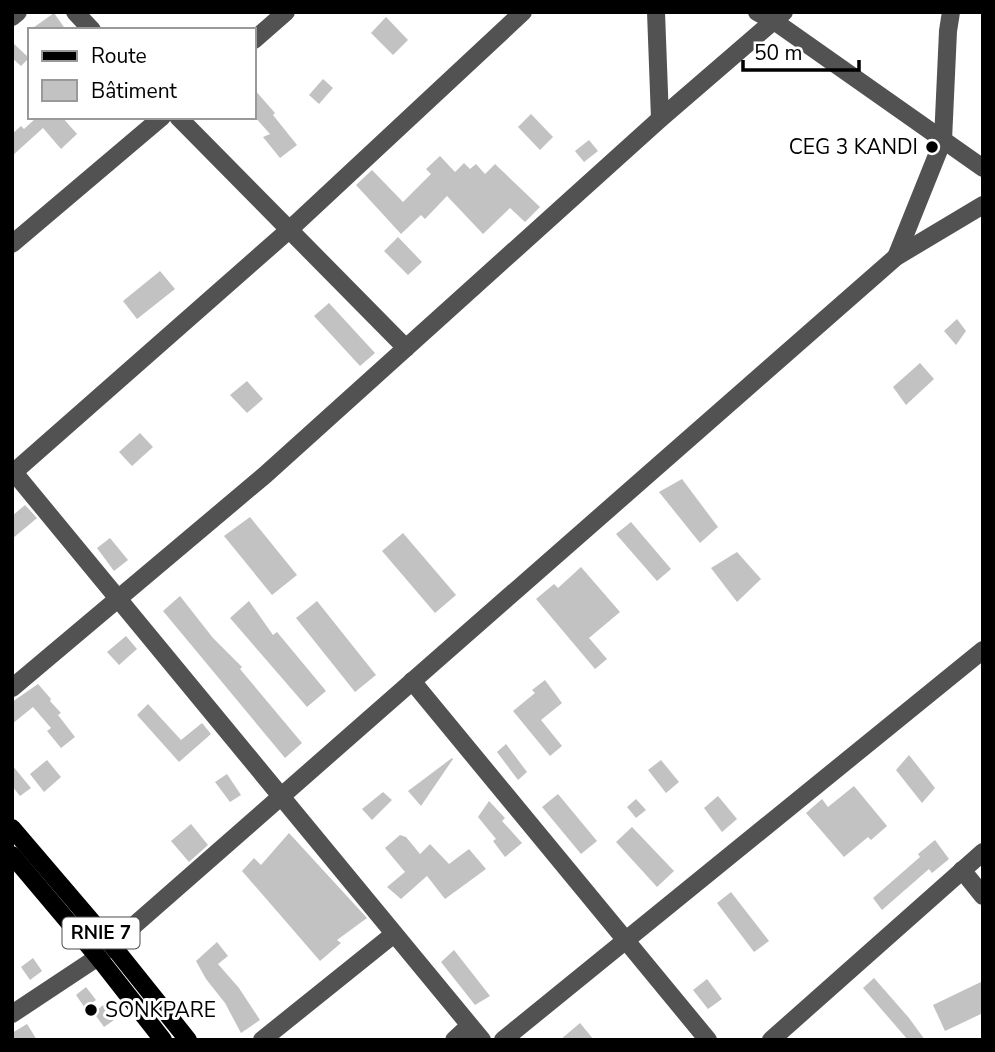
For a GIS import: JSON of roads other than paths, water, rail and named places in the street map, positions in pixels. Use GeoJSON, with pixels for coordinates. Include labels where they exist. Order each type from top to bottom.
{"type":"FeatureCollection","features":[{"type":"Feature","properties":{"kind":"main road","name":"RNIE 7"},"geometry":{"type":"LineString","coordinates":[[12,828],[105,951],[163,1040]]}},
{"type":"Feature","properties":{"kind":"main road","name":"RNIE 7"},"geometry":{"type":"LineString","coordinates":[[12,855],[188,1040]]}},
{"type":"Feature","properties":{"kind":"street"},"geometry":{"type":"LineString","coordinates":[[12,17],[18,12]]}},
{"type":"Feature","properties":{"kind":"street"},"geometry":{"type":"LineString","coordinates":[[75,12],[90,28]]}},
{"type":"Feature","properties":{"kind":"street"},"geometry":{"type":"LineString","coordinates":[[256,38],[286,12]]}},
{"type":"Feature","properties":{"kind":"street"},"geometry":{"type":"LineString","coordinates":[[454,1040],[475,1033],[13,471],[289,230],[523,12]]}},
{"type":"Feature","properties":{"kind":"street"},"geometry":{"type":"LineString","coordinates":[[656,12],[660,119]]}},
{"type":"Feature","properties":{"kind":"street"},"geometry":{"type":"LineString","coordinates":[[896,257],[943,140],[951,12]]}},
{"type":"Feature","properties":{"kind":"street"},"geometry":{"type":"LineString","coordinates":[[12,688],[265,475],[660,119],[771,15],[983,168]]}},
{"type":"Feature","properties":{"kind":"street"},"geometry":{"type":"LineString","coordinates":[[12,244],[160,119]]}},
{"type":"Feature","properties":{"kind":"street"},"geometry":{"type":"LineString","coordinates":[[180,119],[406,348]]}},
{"type":"Feature","properties":{"kind":"street"},"geometry":{"type":"LineString","coordinates":[[12,1014],[105,951],[896,257],[983,205]]}},
{"type":"Feature","properties":{"kind":"street"},"geometry":{"type":"LineString","coordinates":[[503,1040],[983,649]]}},
{"type":"Feature","properties":{"kind":"street"},"geometry":{"type":"LineString","coordinates":[[412,681],[708,1040]]}},
{"type":"Feature","properties":{"kind":"street"},"geometry":{"type":"LineString","coordinates":[[771,1040],[983,852]]}},
{"type":"Feature","properties":{"kind":"street"},"geometry":{"type":"LineString","coordinates":[[962,870],[983,896]]}},
{"type":"Feature","properties":{"kind":"street"},"geometry":{"type":"LineString","coordinates":[[262,1040],[394,934]]}},
{"type":"Feature","properties":{"kind":"place","name":"CEG 3 KANDI"},"geometry":{"type":"Point","coordinates":[932,147]}},
{"type":"Feature","properties":{"kind":"place","name":"SONKPARE"},"geometry":{"type":"Point","coordinates":[91,1010]}}]}
